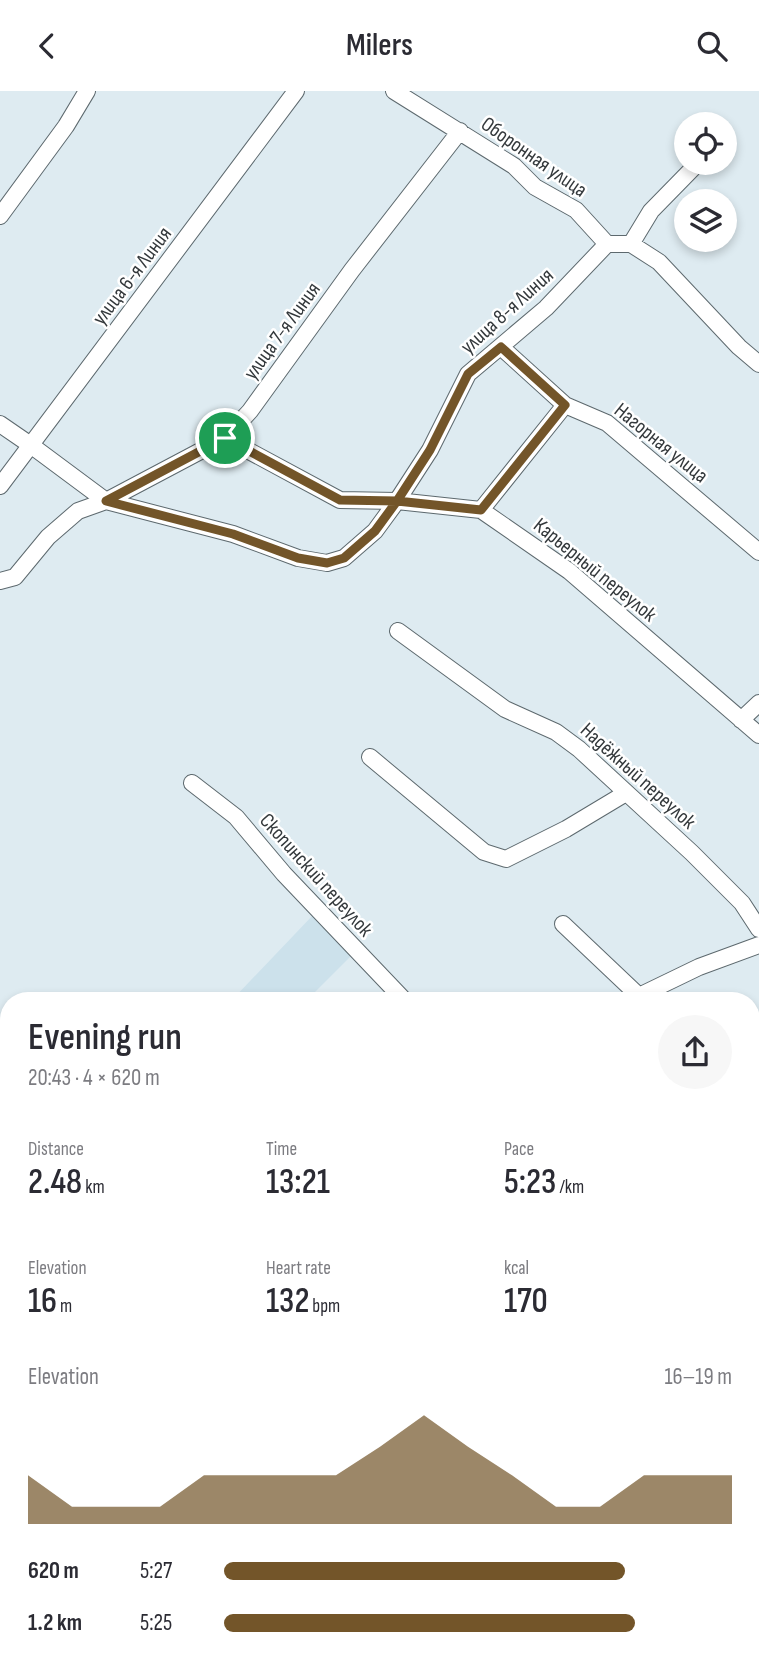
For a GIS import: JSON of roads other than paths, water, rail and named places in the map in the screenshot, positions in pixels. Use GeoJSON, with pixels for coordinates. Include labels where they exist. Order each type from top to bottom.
{"type":"FeatureCollection","features":[{"type":"Feature","properties":{"kind":"street"},"geometry":{"type":"LineString","coordinates":[[0,216],[66,126],[86,91]]}},
{"type":"Feature","properties":{"kind":"street","name":"улица 6-я Линия"},"geometry":{"type":"LineString","coordinates":[[0,486],[296,91]]}},
{"type":"Feature","properties":{"kind":"street","name":"Оборонная улица"},"geometry":{"type":"LineString","coordinates":[[403,94],[514,166],[535,187],[576,210],[607,244]]}},
{"type":"Feature","properties":{"kind":"street","name":"улица 7-я Линия"},"geometry":{"type":"LineString","coordinates":[[0,581],[15,577],[48,537],[78,511],[106,501],[225,438],[250,411],[352,270],[460,131]]}},
{"type":"Feature","properties":{"kind":"street"},"geometry":{"type":"LineString","coordinates":[[631,244],[651,211],[686,175]]}},
{"type":"Feature","properties":{"kind":"street"},"geometry":{"type":"LineString","coordinates":[[607,244],[631,244],[659,262],[759,364]]}},
{"type":"Feature","properties":{"kind":"street","name":"улица 8-я Линия"},"geometry":{"type":"LineString","coordinates":[[106,501],[233,534],[298,558],[327,563],[344,558],[375,531],[397,501],[430,450],[468,374],[546,308],[607,244]]}},
{"type":"Feature","properties":{"kind":"street","name":"Нагорная улица"},"geometry":{"type":"LineString","coordinates":[[501,347],[565,405],[607,423],[759,552]]}},
{"type":"Feature","properties":{"kind":"street"},"geometry":{"type":"LineString","coordinates":[[481,510],[565,405]]}},
{"type":"Feature","properties":{"kind":"street"},"geometry":{"type":"LineString","coordinates":[[0,424],[106,501]]}},
{"type":"Feature","properties":{"kind":"street","name":"Карьерный переулок"},"geometry":{"type":"LineString","coordinates":[[225,438],[340,500],[397,501],[481,510],[569,571],[759,735]]}},
{"type":"Feature","properties":{"kind":"street","name":"Надёжный переулок"},"geometry":{"type":"LineString","coordinates":[[398,631],[505,709],[556,732],[579,749],[692,853],[742,903],[759,929]]}},
{"type":"Feature","properties":{"kind":"street"},"geometry":{"type":"LineString","coordinates":[[741,720],[759,703]]}},
{"type":"Feature","properties":{"kind":"street"},"geometry":{"type":"LineString","coordinates":[[370,757],[484,852],[506,859],[566,829],[626,793]]}},
{"type":"Feature","properties":{"kind":"street","name":"Скопинский переулок"},"geometry":{"type":"LineString","coordinates":[[192,783],[236,817],[284,874],[397,992]]}},
{"type":"Feature","properties":{"kind":"street"},"geometry":{"type":"LineString","coordinates":[[563,924],[630,992]]}},
{"type":"Feature","properties":{"kind":"street"},"geometry":{"type":"LineString","coordinates":[[651,992],[699,967],[759,945]]}}]}
